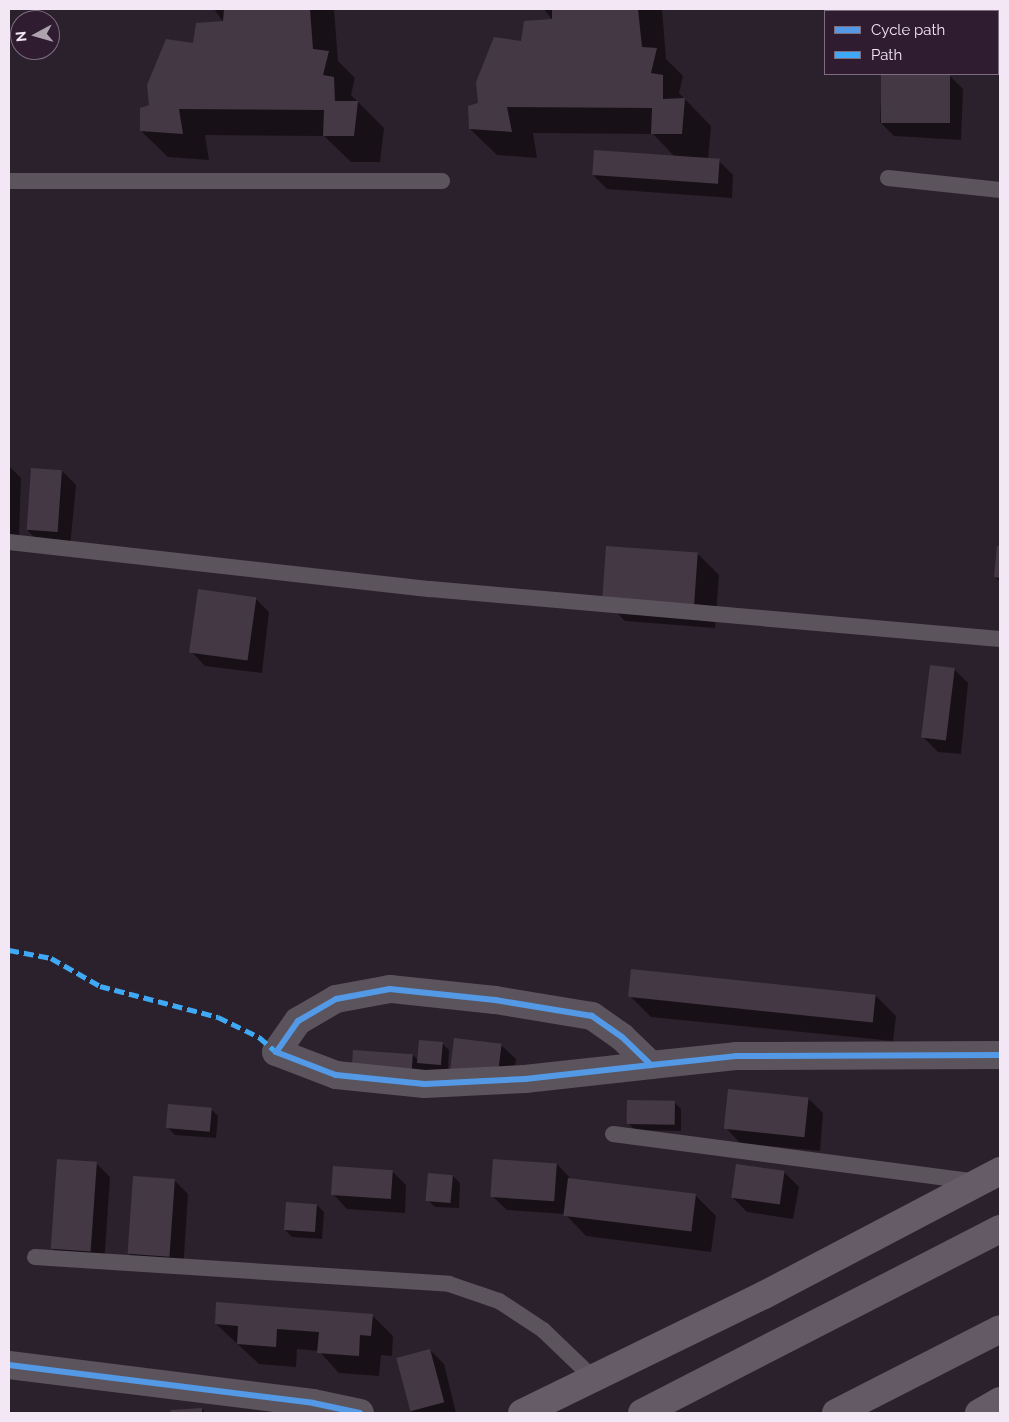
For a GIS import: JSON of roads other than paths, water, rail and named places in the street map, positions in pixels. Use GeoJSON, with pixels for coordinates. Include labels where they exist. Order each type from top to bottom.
{"type":"FeatureCollection","features":[{"type":"Feature","properties":{"kind":"highway"},"geometry":{"type":"LineString","coordinates":[[642,1413],[1000,1230]]}},
{"type":"Feature","properties":{"kind":"highway"},"geometry":{"type":"LineString","coordinates":[[836,1413],[1000,1329]]}},
{"type":"Feature","properties":{"kind":"main road"},"geometry":{"type":"LineString","coordinates":[[522,1413],[764,1295],[989,1176]]}},
{"type":"Feature","properties":{"kind":"main road"},"geometry":{"type":"LineString","coordinates":[[979,1413],[1000,1401]]}},
{"type":"Feature","properties":{"kind":"street"},"geometry":{"type":"LineString","coordinates":[[651,1065],[622,1037],[592,1016],[495,1000],[390,989],[336,999],[298,1021],[276,1052],[336,1076],[425,1084],[470,1084],[651,1065],[736,1056],[1000,1055]]}},
{"type":"Feature","properties":{"kind":"street"},"geometry":{"type":"LineString","coordinates":[[9,1365],[313,1403],[360,1413]]}},
{"type":"Feature","properties":{"kind":"lane"},"geometry":{"type":"LineString","coordinates":[[888,178],[1000,190]]}},
{"type":"Feature","properties":{"kind":"lane"},"geometry":{"type":"LineString","coordinates":[[9,181],[442,181]]}},
{"type":"Feature","properties":{"kind":"lane"},"geometry":{"type":"LineString","coordinates":[[9,542],[430,589],[1000,640]]}},
{"type":"Feature","properties":{"kind":"lane"},"geometry":{"type":"LineString","coordinates":[[613,1134],[989,1176]]}},
{"type":"Feature","properties":{"kind":"lane"},"geometry":{"type":"LineString","coordinates":[[35,1258],[449,1284],[499,1301],[544,1330],[593,1378]]}}]}
